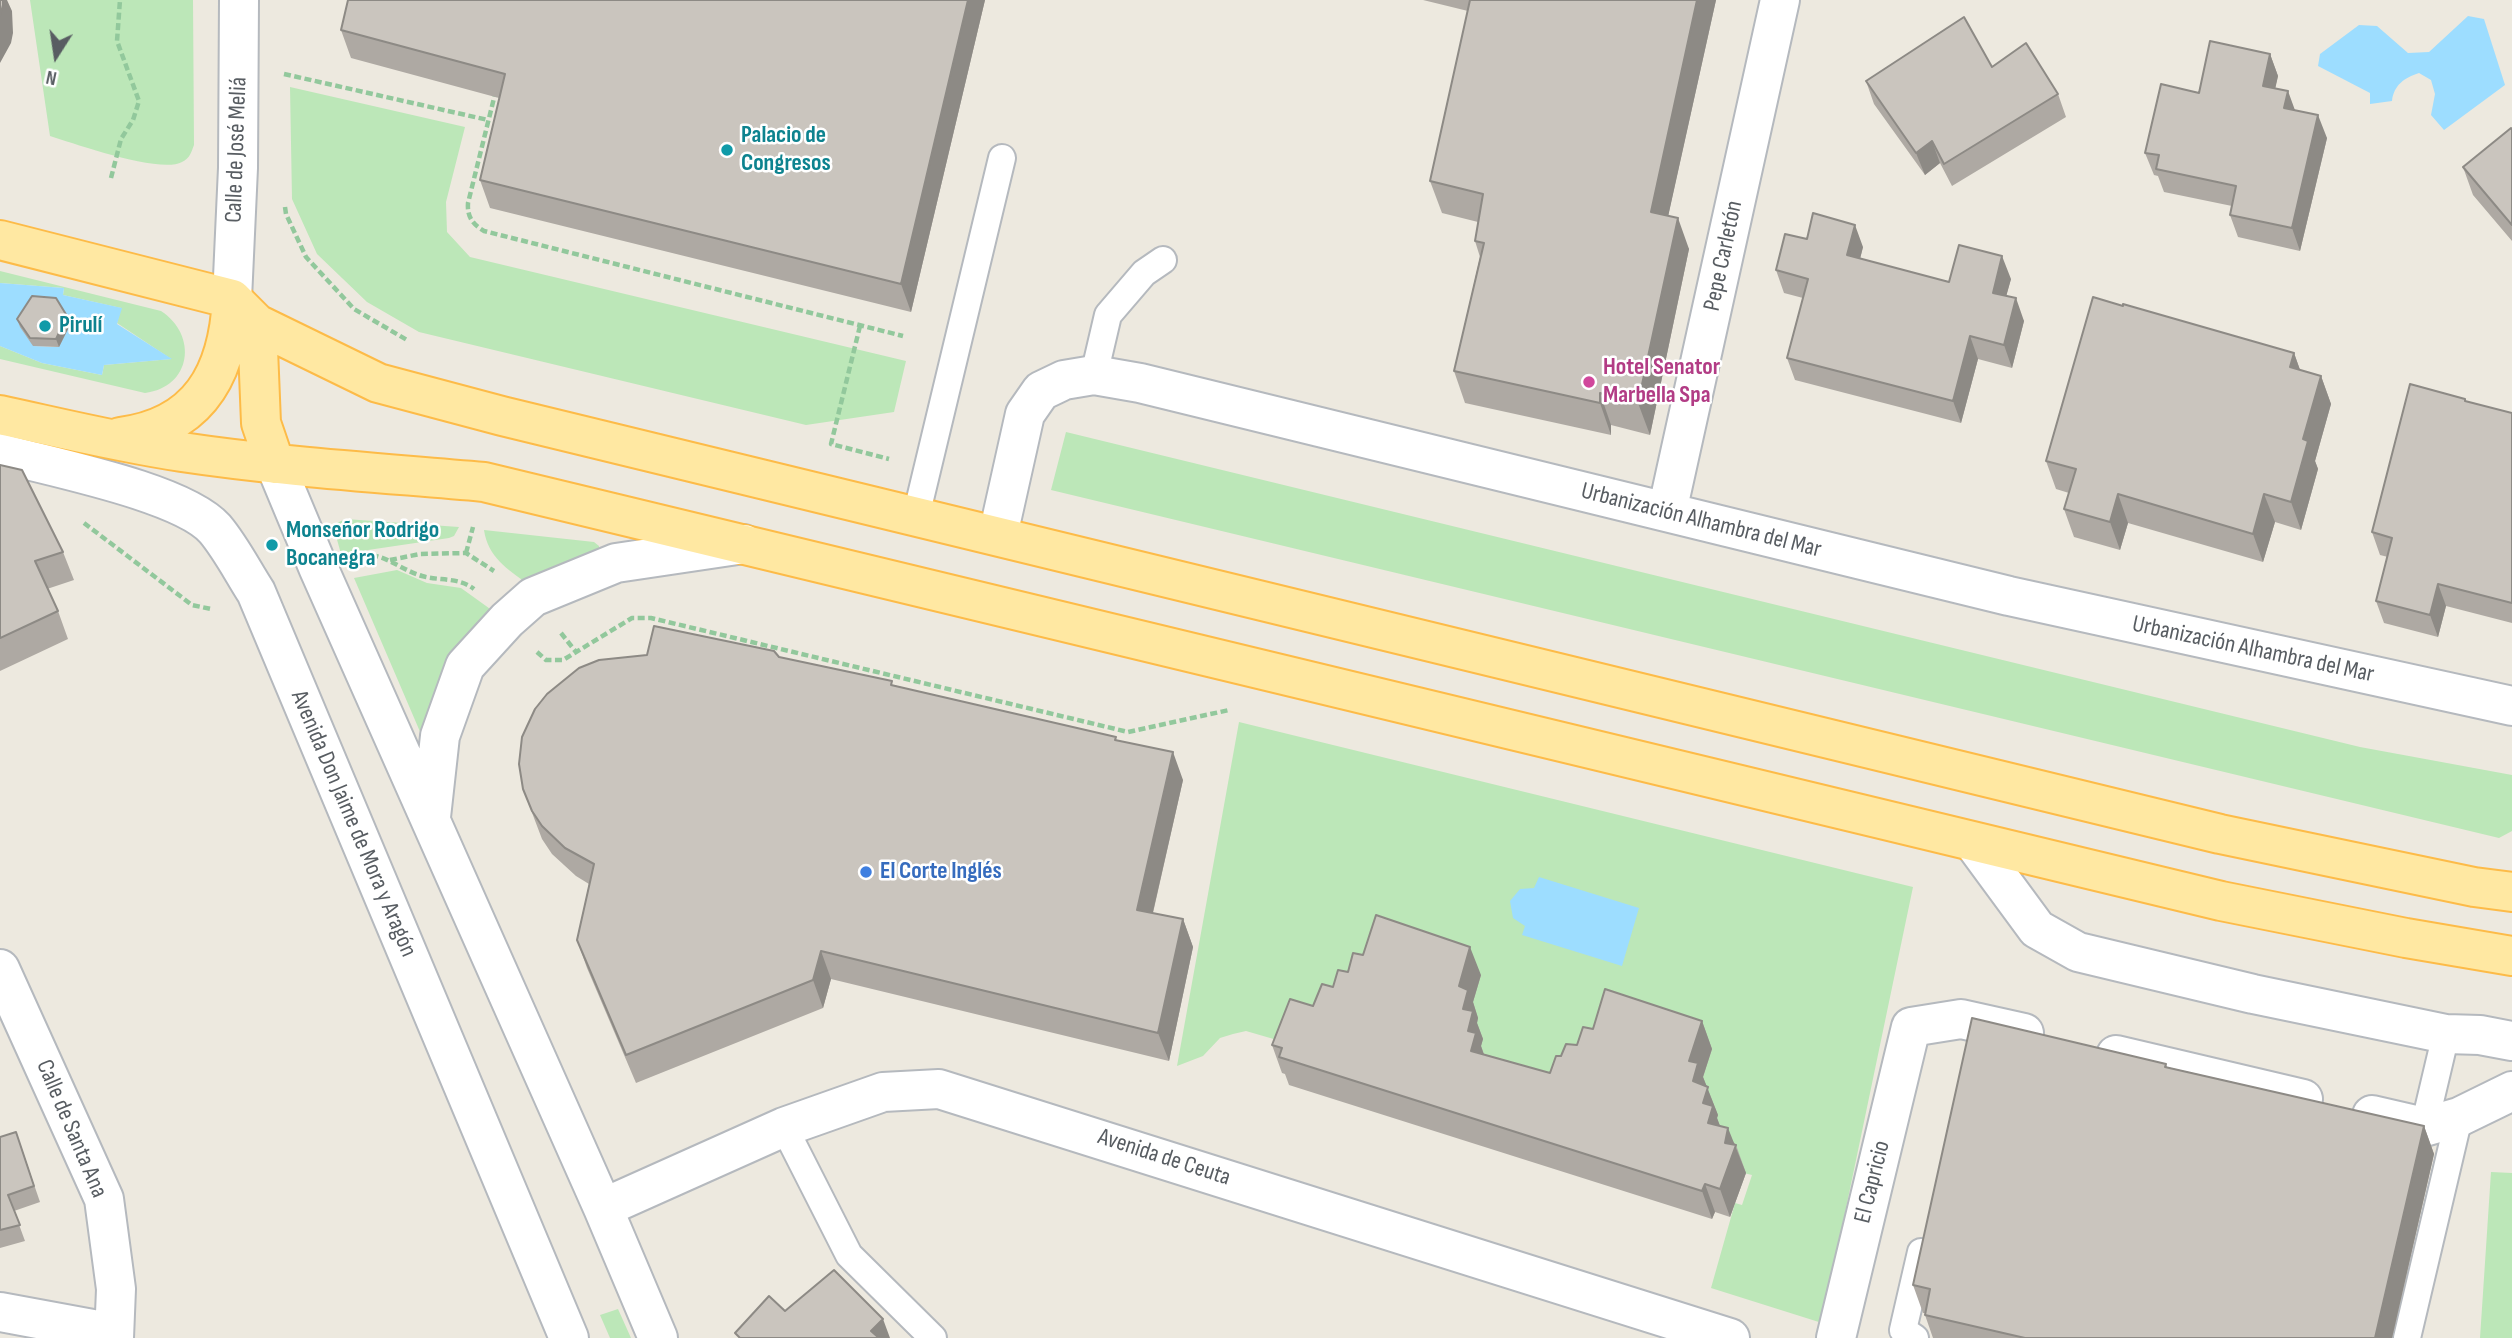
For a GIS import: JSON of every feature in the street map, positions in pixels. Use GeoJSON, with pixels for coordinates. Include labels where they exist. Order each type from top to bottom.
{"type":"FeatureCollection","features":[{"type":"Feature","properties":{"kind":"main road"},"geometry":{"type":"LineString","coordinates":[[0,240],[153,279],[245,312],[378,383],[2220,834],[2474,887],[2512,892]]}},
{"type":"Feature","properties":{"kind":"main road"},"geometry":{"type":"LineString","coordinates":[[153,279],[184,295],[203,314],[216,332],[222,357]]}},
{"type":"Feature","properties":{"kind":"main road"},"geometry":{"type":"LineString","coordinates":[[106,439],[146,433],[188,410],[205,393],[216,376],[231,316],[245,312]]}},
{"type":"Feature","properties":{"kind":"main road"},"geometry":{"type":"LineString","coordinates":[[245,312],[261,423],[275,464]]}},
{"type":"Feature","properties":{"kind":"main road"},"geometry":{"type":"LineString","coordinates":[[0,415],[106,439],[181,452],[275,464],[484,482],[2221,901],[2512,956]]}},
{"type":"Feature","properties":{"kind":"main road"},"geometry":{"type":"LineString","coordinates":[[2474,887],[2512,875]]}},
{"type":"Feature","properties":{"kind":"street","name":"Calle de José Meliá"},"geometry":{"type":"LineString","coordinates":[[239,0],[245,312]]}},
{"type":"Feature","properties":{"kind":"street","name":"Pepe Carletón"},"geometry":{"type":"LineString","coordinates":[[1667,512],[1780,0]]}},
{"type":"Feature","properties":{"kind":"street","name":"Urbanización Alhambra del Mar"},"geometry":{"type":"LineString","coordinates":[[998,535],[1025,414],[1041,391],[1064,380],[1094,375],[1140,383],[2009,596],[2512,706]]}},
{"type":"Feature","properties":{"kind":"street","name":"Avenida Don Jaime de Mora y Aragón"},"geometry":{"type":"LineString","coordinates":[[0,453],[99,479],[193,511],[215,529],[256,592],[569,1338]]}},
{"type":"Feature","properties":{"kind":"street"},"geometry":{"type":"LineString","coordinates":[[275,464],[658,1338]]}},
{"type":"Feature","properties":{"kind":"street"},"geometry":{"type":"LineString","coordinates":[[431,819],[440,736],[466,666],[533,597],[616,563],[745,544]]}},
{"type":"Feature","properties":{"kind":"street"},"geometry":{"type":"LineString","coordinates":[[1973,842],[2038,929],[2078,952],[2253,994],[2446,1034],[2480,1035],[2512,1041]]}},
{"type":"Feature","properties":{"kind":"street","name":"Calle de Santa Ana"},"geometry":{"type":"LineString","coordinates":[[0,969],[104,1199],[116,1289],[114,1335]]}},
{"type":"Feature","properties":{"kind":"street","name":"El Capricio"},"geometry":{"type":"LineString","coordinates":[[1836,1338],[1911,1027],[1961,1019],[1969,1035],[2066,1043],[2442,1122]]}},
{"type":"Feature","properties":{"kind":"street","name":"Avenida de Ceuta"},"geometry":{"type":"LineString","coordinates":[[603,1208],[784,1127],[883,1091],[939,1089],[1730,1338]]}},
{"type":"Feature","properties":{"kind":"street"},"geometry":{"type":"LineString","coordinates":[[2442,1122],[2512,1091]]}},
{"type":"Feature","properties":{"kind":"street"},"geometry":{"type":"LineString","coordinates":[[0,1312],[114,1335]]}},
{"type":"Feature","properties":{"kind":"lane"},"geometry":{"type":"LineString","coordinates":[[916,516],[1002,158]]}},
{"type":"Feature","properties":{"kind":"lane"},"geometry":{"type":"LineString","coordinates":[[1094,375],[1108,315],[1144,272],[1163,260]]}},
{"type":"Feature","properties":{"kind":"lane"},"geometry":{"type":"LineString","coordinates":[[2407,1338],[2442,1122],[2446,1034]]}},
{"type":"Feature","properties":{"kind":"lane"},"geometry":{"type":"LineString","coordinates":[[784,1127],[849,1255],[933,1338]]}},
{"type":"Feature","properties":{"kind":"lane"},"geometry":{"type":"LineString","coordinates":[[1915,1338],[1903,1330],[1927,1222]]}},
{"type":"Feature","properties":{"kind":"path"},"geometry":{"type":"LineString","coordinates":[[111,178],[121,139],[133,120],[139,102],[117,41],[120,0]]}},
{"type":"Feature","properties":{"kind":"path"},"geometry":{"type":"LineString","coordinates":[[240,64],[488,120]]}},
{"type":"Feature","properties":{"kind":"path"},"geometry":{"type":"LineString","coordinates":[[498,80],[467,212],[476,227],[903,336]]}},
{"type":"Feature","properties":{"kind":"path"},"geometry":{"type":"LineString","coordinates":[[860,326],[831,444],[928,469]]}},
{"type":"Feature","properties":{"kind":"path"},"geometry":{"type":"LineString","coordinates":[[78,516],[192,605],[210,609],[256,592]]}},
{"type":"Feature","properties":{"kind":"path"},"geometry":{"type":"LineString","coordinates":[[466,553],[420,554],[389,560],[422,576],[450,579],[470,585],[547,660],[563,660],[632,618],[650,618],[1128,732],[1237,708]]}},
{"type":"Feature","properties":{"kind":"green space"},"geometry":{"type":"Polygon","coordinates":[[[30,0],[193,0],[194,145],[187,159],[171,165],[137,161],[50,136],[30,0]]]}},
{"type":"Feature","properties":{"kind":"green space"},"geometry":{"type":"Polygon","coordinates":[[[290,87],[465,127],[446,202],[447,232],[470,257],[906,361],[894,412],[806,425],[419,332],[367,302],[317,254],[292,199],[290,87]]]}},
{"type":"Feature","properties":{"kind":"green space"},"geometry":{"type":"Polygon","coordinates":[[[0,271],[161,311],[173,321],[181,333],[185,346],[180,371],[173,381],[161,389],[145,393],[0,359],[0,346],[42,363],[102,375],[104,365],[171,359],[117,323],[121,308],[63,295],[64,288],[0,283],[0,271]]]}},
{"type":"Feature","properties":{"kind":"green space"},"geometry":{"type":"Polygon","coordinates":[[[1066,432],[2360,747],[2512,775],[2512,831],[2499,838],[1051,490],[1066,432]]]}},
{"type":"Feature","properties":{"kind":"green space"},"geometry":{"type":"Polygon","coordinates":[[[345,519],[459,527],[454,536],[449,538],[341,554],[333,525],[345,519]]]}},
{"type":"Feature","properties":{"kind":"green space"},"geometry":{"type":"Polygon","coordinates":[[[484,530],[594,542],[599,546],[599,551],[528,584],[494,555],[484,530]]]}},
{"type":"Feature","properties":{"kind":"green space"},"geometry":{"type":"Polygon","coordinates":[[[397,570],[427,583],[461,588],[493,611],[433,706],[421,734],[354,578],[397,570]]]}},
{"type":"Feature","properties":{"kind":"green space"},"geometry":{"type":"Polygon","coordinates":[[[1239,722],[1913,887],[1822,1323],[1711,1288],[1735,1203],[1742,1205],[1752,1175],[1735,1171],[1718,1151],[1699,1089],[1712,1048],[1572,1084],[1277,1040],[1246,1031],[1220,1038],[1203,1056],[1177,1066],[1239,722]]]}},
{"type":"Feature","properties":{"kind":"green space"},"geometry":{"type":"Polygon","coordinates":[[[2491,1172],[2512,1173],[2512,1338],[2480,1338],[2491,1172]]]}},
{"type":"Feature","properties":{"kind":"green space"},"geometry":{"type":"Polygon","coordinates":[[[618,1309],[631,1338],[610,1338],[600,1315],[618,1309]]]}},
{"type":"Feature","properties":{"kind":"water"},"geometry":{"type":"Polygon","coordinates":[[[2468,16],[2484,19],[2505,85],[2444,130],[2431,115],[2435,94],[2431,80],[2419,73],[2401,83],[2392,101],[2370,104],[2370,93],[2318,66],[2320,54],[2359,25],[2377,26],[2408,53],[2429,52],[2468,16]]]}},
{"type":"Feature","properties":{"kind":"water"},"geometry":{"type":"Polygon","coordinates":[[[0,283],[64,288],[63,295],[122,308],[117,324],[172,359],[104,365],[102,375],[42,363],[0,346],[0,283]],[[69,325],[33,346],[58,347],[69,325]]]}},
{"type":"Feature","properties":{"kind":"water"},"geometry":{"type":"Polygon","coordinates":[[[1539,877],[1639,908],[1622,966],[1522,935],[1525,926],[1513,918],[1510,901],[1520,889],[1534,888],[1539,877]]]}},
{"type":"Feature","properties":{"kind":"building"},"geometry":{"type":"Polygon","coordinates":[[[0,0],[3,0],[3,5],[0,16],[0,0]]]}},
{"type":"Feature","properties":{"kind":"building","name":"Palacio de Congresos"},"geometry":{"type":"Polygon","coordinates":[[[348,0],[968,0],[901,284],[480,180],[505,74],[341,30],[348,0]]]}},
{"type":"Feature","properties":{"kind":"building"},"geometry":{"type":"Polygon","coordinates":[[[1470,0],[1697,0],[1651,212],[1678,218],[1638,403],[1600,393],[1600,403],[1454,371],[1484,243],[1475,241],[1483,194],[1430,181],[1470,0]]]}},
{"type":"Feature","properties":{"kind":"building"},"geometry":{"type":"Polygon","coordinates":[[[1964,17],[1992,67],[2026,43],[2058,94],[1944,164],[1932,141],[1916,153],[1866,81],[1964,17]]]}},
{"type":"Feature","properties":{"kind":"building"},"geometry":{"type":"Polygon","coordinates":[[[2210,41],[2270,54],[2263,86],[2288,91],[2284,108],[2318,115],[2292,228],[2230,215],[2236,186],[2156,169],[2159,155],[2145,153],[2161,84],[2199,93],[2210,41]]]}},
{"type":"Feature","properties":{"kind":"building"},"geometry":{"type":"Polygon","coordinates":[[[2511,128],[2512,130],[2512,225],[2463,167],[2511,128]]]}},
{"type":"Feature","properties":{"kind":"building"},"geometry":{"type":"Polygon","coordinates":[[[1813,213],[1855,225],[1847,255],[1949,282],[1959,245],[2002,256],[1993,293],[2016,298],[2004,345],[1970,336],[1953,401],[1787,358],[1808,279],[1776,270],[1785,234],[1807,239],[1813,213]]]}},
{"type":"Feature","properties":{"kind":"building","name":"Pirulí"},"geometry":{"type":"Polygon","coordinates":[[[32,296],[56,298],[67,316],[56,339],[30,338],[17,319],[32,296]]]}},
{"type":"Feature","properties":{"kind":"building"},"geometry":{"type":"Polygon","coordinates":[[[2093,297],[2294,353],[2290,367],[2321,376],[2303,439],[2308,441],[2291,502],[2264,494],[2253,534],[2118,494],[2110,522],[2064,509],[2076,469],[2046,461],[2093,297]]]}},
{"type":"Feature","properties":{"kind":"building"},"geometry":{"type":"Polygon","coordinates":[[[2410,384],[2512,413],[2512,603],[2438,584],[2430,615],[2376,601],[2392,538],[2372,532],[2410,384]]]}},
{"type":"Feature","properties":{"kind":"building"},"geometry":{"type":"Polygon","coordinates":[[[0,465],[22,470],[63,552],[35,561],[58,611],[0,638],[0,465]]]}},
{"type":"Feature","properties":{"kind":"building","name":"El Corte Inglés"},"geometry":{"type":"Polygon","coordinates":[[[654,626],[774,651],[779,657],[892,681],[891,685],[1173,752],[1137,910],[1183,919],[1158,1033],[821,951],[813,980],[626,1055],[577,940],[594,864],[565,848],[542,826],[523,789],[519,764],[522,737],[535,709],[547,694],[579,668],[599,660],[647,655],[654,626]]]}},
{"type":"Feature","properties":{"kind":"building"},"geometry":{"type":"Polygon","coordinates":[[[1376,915],[1470,947],[1459,986],[1468,990],[1463,1009],[1473,1011],[1468,1031],[1476,1033],[1471,1051],[1550,1073],[1556,1056],[1561,1056],[1566,1044],[1577,1045],[1583,1027],[1593,1029],[1605,989],[1702,1021],[1689,1061],[1698,1063],[1693,1081],[1708,1087],[1703,1103],[1713,1106],[1708,1123],[1728,1128],[1725,1143],[1736,1145],[1720,1189],[1705,1184],[1702,1191],[1279,1057],[1282,1048],[1272,1045],[1290,999],[1313,1006],[1322,984],[1333,987],[1338,970],[1348,972],[1353,953],[1363,955],[1376,915]]]}},
{"type":"Feature","properties":{"kind":"building"},"geometry":{"type":"Polygon","coordinates":[[[1972,1018],[2166,1064],[2165,1067],[2424,1126],[2375,1338],[2025,1338],[1925,1315],[1930,1289],[1913,1285],[1972,1018]]]}},
{"type":"Feature","properties":{"kind":"building"},"geometry":{"type":"Polygon","coordinates":[[[16,1132],[34,1186],[8,1195],[20,1225],[0,1230],[0,1137],[16,1132]]]}},
{"type":"Feature","properties":{"kind":"building"},"geometry":{"type":"Polygon","coordinates":[[[834,1270],[883,1319],[871,1331],[879,1338],[740,1338],[735,1333],[769,1296],[785,1311],[834,1270]]]}},
{"type":"Feature","properties":{"kind":"place","name":"Palacio de Congresos"},"geometry":{"type":"Point","coordinates":[727,150]}},
{"type":"Feature","properties":{"kind":"place","name":"Pirulí"},"geometry":{"type":"Point","coordinates":[45,326]}},
{"type":"Feature","properties":{"kind":"place","name":"Hotel Senator Marbella Spa"},"geometry":{"type":"Point","coordinates":[1589,382]}},
{"type":"Feature","properties":{"kind":"place","name":"Monseñor Rodrigo Bocanegra"},"geometry":{"type":"Point","coordinates":[272,545]}},
{"type":"Feature","properties":{"kind":"place","name":"El Corte Inglés"},"geometry":{"type":"Point","coordinates":[866,872]}}]}
